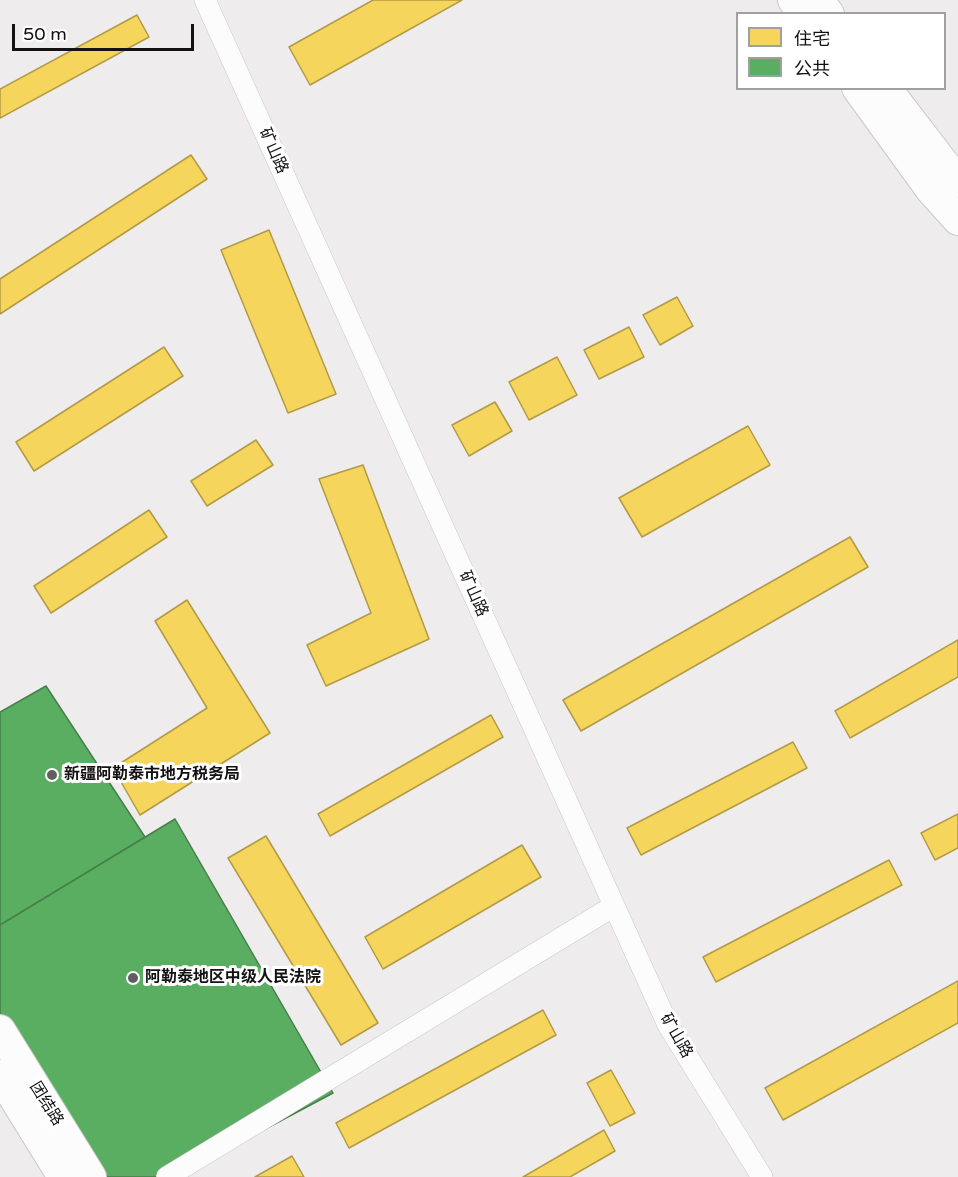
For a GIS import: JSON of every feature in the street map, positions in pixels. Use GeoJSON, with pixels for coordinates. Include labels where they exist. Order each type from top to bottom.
{"type":"FeatureCollection","features":[{"type":"Feature","properties":{"kind":"main road"},"geometry":{"type":"LineString","coordinates":[[858,90],[931,190],[958,220]]}},
{"type":"Feature","properties":{"kind":"main road"},"geometry":{"type":"LineString","coordinates":[[888,90],[958,182]]}},
{"type":"Feature","properties":{"kind":"main road","name":"团结路"},"geometry":{"type":"LineString","coordinates":[[0,1030],[91,1177]]}},
{"type":"Feature","properties":{"kind":"main road","name":"团结路"},"geometry":{"type":"LineString","coordinates":[[0,1076],[63,1177]]}},
{"type":"Feature","properties":{"kind":"street","name":"矿山路"},"geometry":{"type":"LineString","coordinates":[[205,0],[668,1025],[762,1177]]}},
{"type":"Feature","properties":{"kind":"street"},"geometry":{"type":"LineString","coordinates":[[167,1177],[614,906]]}},
{"type":"Feature","properties":{"kind":"building: 住宅"},"geometry":{"type":"Polygon","coordinates":[[[373,0],[462,0],[310,85],[289,47],[373,0]]]}},
{"type":"Feature","properties":{"kind":"building: 住宅"},"geometry":{"type":"Polygon","coordinates":[[[137,15],[149,37],[0,118],[0,89],[137,15]]]}},
{"type":"Feature","properties":{"kind":"building: 住宅"},"geometry":{"type":"Polygon","coordinates":[[[191,155],[207,179],[0,314],[0,279],[191,155]]]}},
{"type":"Feature","properties":{"kind":"building: 住宅"},"geometry":{"type":"Polygon","coordinates":[[[269,230],[336,394],[288,413],[221,250],[269,230]]]}},
{"type":"Feature","properties":{"kind":"building: 住宅"},"geometry":{"type":"Polygon","coordinates":[[[677,297],[693,326],[660,345],[643,315],[677,297]]]}},
{"type":"Feature","properties":{"kind":"building: 住宅"},"geometry":{"type":"Polygon","coordinates":[[[629,327],[644,357],[599,379],[584,350],[629,327]]]}},
{"type":"Feature","properties":{"kind":"building: 住宅"},"geometry":{"type":"Polygon","coordinates":[[[164,347],[183,376],[34,471],[16,442],[164,347]]]}},
{"type":"Feature","properties":{"kind":"building: 住宅"},"geometry":{"type":"Polygon","coordinates":[[[557,357],[577,395],[529,420],[509,382],[557,357]]]}},
{"type":"Feature","properties":{"kind":"building: 住宅"},"geometry":{"type":"Polygon","coordinates":[[[495,402],[512,431],[469,456],[452,425],[495,402]]]}},
{"type":"Feature","properties":{"kind":"building: 住宅"},"geometry":{"type":"Polygon","coordinates":[[[748,426],[770,465],[642,537],[619,498],[748,426]]]}},
{"type":"Feature","properties":{"kind":"building: 住宅"},"geometry":{"type":"Polygon","coordinates":[[[256,440],[273,465],[207,506],[191,481],[256,440]]]}},
{"type":"Feature","properties":{"kind":"building: 住宅"},"geometry":{"type":"Polygon","coordinates":[[[363,465],[429,639],[326,686],[307,645],[371,613],[319,479],[363,465]]]}},
{"type":"Feature","properties":{"kind":"building: 住宅"},"geometry":{"type":"Polygon","coordinates":[[[149,510],[167,537],[51,613],[34,586],[149,510]]]}},
{"type":"Feature","properties":{"kind":"building: 住宅"},"geometry":{"type":"Polygon","coordinates":[[[850,537],[868,567],[581,731],[563,700],[850,537]]]}},
{"type":"Feature","properties":{"kind":"building: 住宅"},"geometry":{"type":"Polygon","coordinates":[[[187,600],[270,733],[140,815],[113,768],[207,708],[155,621],[187,600]]]}},
{"type":"Feature","properties":{"kind":"building: 住宅"},"geometry":{"type":"Polygon","coordinates":[[[958,640],[958,677],[850,738],[835,711],[958,640]]]}},
{"type":"Feature","properties":{"kind":"building: 住宅"},"geometry":{"type":"Polygon","coordinates":[[[45,714],[118,845],[68,873],[0,749],[0,739],[45,714]]]}},
{"type":"Feature","properties":{"kind":"building: 住宅"},"geometry":{"type":"Polygon","coordinates":[[[491,715],[503,737],[330,836],[318,814],[491,715]]]}},
{"type":"Feature","properties":{"kind":"building: 住宅"},"geometry":{"type":"Polygon","coordinates":[[[793,742],[807,768],[641,855],[627,828],[793,742]]]}},
{"type":"Feature","properties":{"kind":"building: 住宅"},"geometry":{"type":"Polygon","coordinates":[[[958,814],[958,848],[935,860],[921,833],[958,814]]]}},
{"type":"Feature","properties":{"kind":"building: 住宅"},"geometry":{"type":"Polygon","coordinates":[[[266,836],[378,1023],[341,1045],[228,858],[266,836]]]}},
{"type":"Feature","properties":{"kind":"building: 住宅"},"geometry":{"type":"Polygon","coordinates":[[[522,845],[541,877],[383,969],[365,937],[522,845]]]}},
{"type":"Feature","properties":{"kind":"building: 住宅"},"geometry":{"type":"Polygon","coordinates":[[[889,860],[902,885],[716,982],[703,957],[889,860]]]}},
{"type":"Feature","properties":{"kind":"building: 住宅"},"geometry":{"type":"Polygon","coordinates":[[[162,872],[275,1066],[215,1102],[101,908],[162,872]]]}},
{"type":"Feature","properties":{"kind":"building: 住宅"},"geometry":{"type":"Polygon","coordinates":[[[958,981],[958,1023],[783,1120],[765,1088],[958,981]]]}},
{"type":"Feature","properties":{"kind":"building: 住宅"},"geometry":{"type":"Polygon","coordinates":[[[543,1010],[556,1035],[349,1148],[336,1123],[543,1010]]]}},
{"type":"Feature","properties":{"kind":"building: 住宅"},"geometry":{"type":"Polygon","coordinates":[[[611,1070],[635,1113],[610,1126],[587,1083],[611,1070]]]}},
{"type":"Feature","properties":{"kind":"building: 住宅"},"geometry":{"type":"Polygon","coordinates":[[[604,1130],[615,1151],[570,1177],[523,1177],[604,1130]]]}},
{"type":"Feature","properties":{"kind":"building: 住宅"},"geometry":{"type":"Polygon","coordinates":[[[292,1156],[304,1177],[255,1177],[292,1156]]]}},
{"type":"Feature","properties":{"kind":"building: 公共","name":"新疆阿勒泰市地方税务局"},"geometry":{"type":"Polygon","coordinates":[[[46,686],[145,837],[0,925],[0,712],[46,686]]]}},
{"type":"Feature","properties":{"kind":"building: 公共","name":"阿勒泰地区中级人民法院"},"geometry":{"type":"Polygon","coordinates":[[[175,819],[333,1093],[175,1177],[91,1177],[0,1030],[0,925],[175,819]]]}},
{"type":"Feature","properties":{"kind":"place","name":"新疆阿勒泰市地方税务局"},"geometry":{"type":"Point","coordinates":[52,775]}},
{"type":"Feature","properties":{"kind":"place","name":"阿勒泰地区中级人民法院"},"geometry":{"type":"Point","coordinates":[133,978]}}]}
